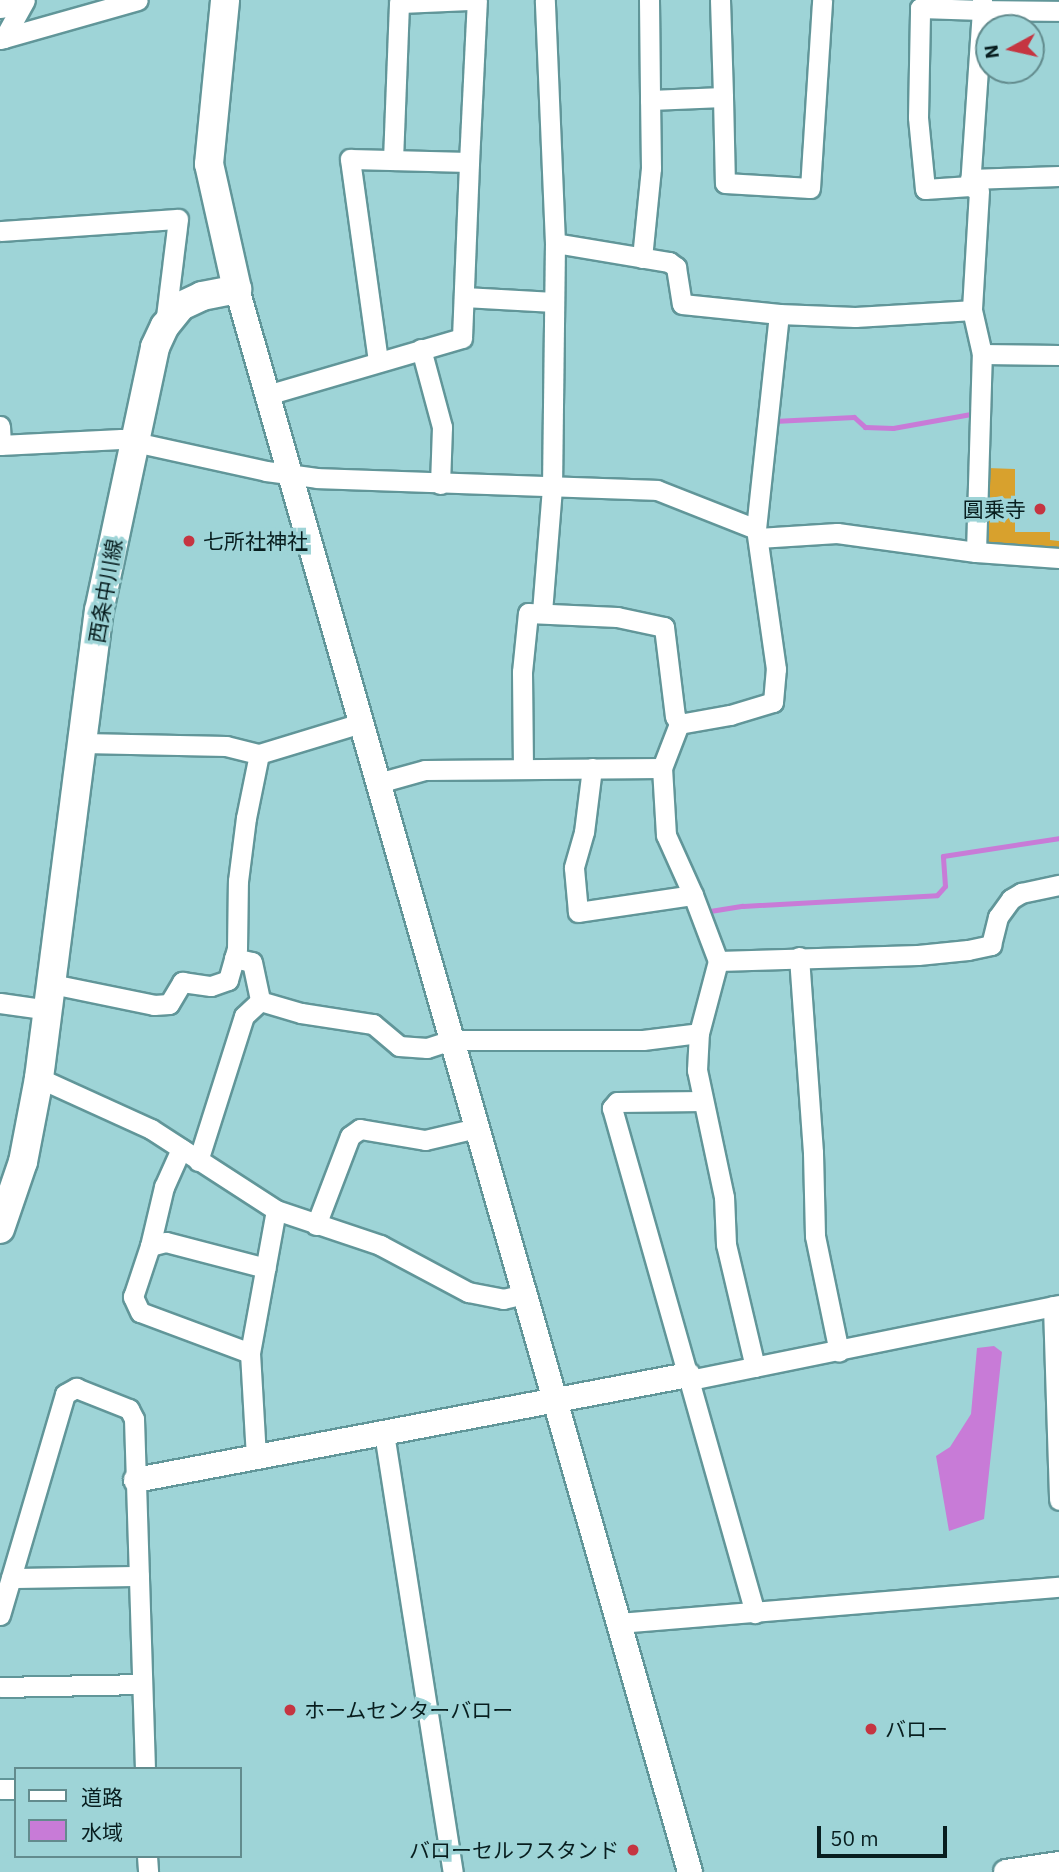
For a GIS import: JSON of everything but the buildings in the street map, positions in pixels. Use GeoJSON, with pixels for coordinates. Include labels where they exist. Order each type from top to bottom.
{"type":"FeatureCollection","features":[{"type":"Feature","properties":{"kind":"main road"},"geometry":{"type":"LineString","coordinates":[[225,0],[209,164],[237,289]]}},
{"type":"Feature","properties":{"kind":"main road","name":"西条中川線"},"geometry":{"type":"LineString","coordinates":[[0,1229],[23,1162],[39,1078],[99,611],[155,346],[165,326],[181,306],[202,296],[237,289]]}},
{"type":"Feature","properties":{"kind":"street"},"geometry":{"type":"LineString","coordinates":[[2,38],[25,0]]}},
{"type":"Feature","properties":{"kind":"street"},"geometry":{"type":"LineString","coordinates":[[2,38],[138,0]]}},
{"type":"Feature","properties":{"kind":"street"},"geometry":{"type":"LineString","coordinates":[[267,395],[462,338],[474,0],[399,3],[393,160]]}},
{"type":"Feature","properties":{"kind":"street"},"geometry":{"type":"LineString","coordinates":[[542,612],[552,488],[555,243],[545,0]]}},
{"type":"Feature","properties":{"kind":"street"},"geometry":{"type":"LineString","coordinates":[[642,258],[651,168],[649,0]]}},
{"type":"Feature","properties":{"kind":"street"},"geometry":{"type":"LineString","coordinates":[[720,0],[725,183],[810,188],[822,0]]}},
{"type":"Feature","properties":{"kind":"street"},"geometry":{"type":"LineString","coordinates":[[976,552],[982,355],[972,310],[979,191],[970,182],[982,5]]}},
{"type":"Feature","properties":{"kind":"street"},"geometry":{"type":"LineString","coordinates":[[1059,11],[982,5],[920,8],[918,117],[925,189],[970,182],[1059,176]]}},
{"type":"Feature","properties":{"kind":"street"},"geometry":{"type":"LineString","coordinates":[[650,100],[723,97]]}},
{"type":"Feature","properties":{"kind":"street"},"geometry":{"type":"LineString","coordinates":[[378,361],[350,159],[470,162]]}},
{"type":"Feature","properties":{"kind":"street"},"geometry":{"type":"LineString","coordinates":[[0,231],[178,219],[165,326]]}},
{"type":"Feature","properties":{"kind":"street"},"geometry":{"type":"LineString","coordinates":[[555,243],[669,262],[676,267],[682,304],[779,314],[855,317],[972,310]]}},
{"type":"Feature","properties":{"kind":"street"},"geometry":{"type":"LineString","coordinates":[[237,289],[690,1872]]}},
{"type":"Feature","properties":{"kind":"street"},"geometry":{"type":"LineString","coordinates":[[464,297],[554,302]]}},
{"type":"Feature","properties":{"kind":"street"},"geometry":{"type":"LineString","coordinates":[[680,724],[730,715],[773,702],[776,668],[757,533],[779,314]]}},
{"type":"Feature","properties":{"kind":"street"},"geometry":{"type":"LineString","coordinates":[[421,349],[442,427],[440,484]]}},
{"type":"Feature","properties":{"kind":"street"},"geometry":{"type":"LineString","coordinates":[[982,355],[1059,355]]}},
{"type":"Feature","properties":{"kind":"street"},"geometry":{"type":"LineString","coordinates":[[0,426],[0,445],[121,439],[289,474],[440,484],[657,490],[757,533],[837,533],[976,552],[1059,558]]}},
{"type":"Feature","properties":{"kind":"street"},"geometry":{"type":"LineString","coordinates":[[523,768],[522,672],[528,613],[617,617],[664,627],[675,716],[680,724]]}},
{"type":"Feature","properties":{"kind":"street"},"geometry":{"type":"LineString","coordinates":[[83,743],[226,746],[259,754],[361,723]]}},
{"type":"Feature","properties":{"kind":"street"},"geometry":{"type":"LineString","coordinates":[[680,724],[662,768],[666,835],[718,961],[699,1033],[697,1070],[724,1196],[726,1244],[755,1367]]}},
{"type":"Feature","properties":{"kind":"street"},"geometry":{"type":"LineString","coordinates":[[0,1003],[50,997],[169,1004],[182,982],[211,986],[228,980],[234,958],[241,854],[259,754]]}},
{"type":"Feature","properties":{"kind":"street"},"geometry":{"type":"LineString","coordinates":[[592,768],[584,832],[574,868],[578,912],[693,895]]}},
{"type":"Feature","properties":{"kind":"street"},"geometry":{"type":"LineString","coordinates":[[378,783],[425,770],[662,768]]}},
{"type":"Feature","properties":{"kind":"street"},"geometry":{"type":"LineString","coordinates":[[718,961],[918,955],[991,945],[998,917],[1011,899],[1021,893],[1059,885]]}},
{"type":"Feature","properties":{"kind":"street"},"geometry":{"type":"LineString","coordinates":[[799,957],[813,1153],[814,1236],[839,1352]]}},
{"type":"Feature","properties":{"kind":"street"},"geometry":{"type":"LineString","coordinates":[[234,958],[252,962],[260,1000]]}},
{"type":"Feature","properties":{"kind":"street"},"geometry":{"type":"LineString","coordinates":[[260,1000],[301,1013],[373,1024],[399,1046],[427,1048],[452,1040],[643,1040],[699,1033]]}},
{"type":"Feature","properties":{"kind":"street"},"geometry":{"type":"LineString","coordinates":[[198,1161],[244,1016],[260,1000]]}},
{"type":"Feature","properties":{"kind":"street"},"geometry":{"type":"LineString","coordinates":[[39,1078],[151,1129],[276,1210],[380,1245],[468,1292],[503,1299],[524,1294]]}},
{"type":"Feature","properties":{"kind":"street"},"geometry":{"type":"LineString","coordinates":[[703,1101],[617,1102],[612,1108],[755,1613]]}},
{"type":"Feature","properties":{"kind":"street"},"geometry":{"type":"LineString","coordinates":[[316,1225],[350,1136],[360,1129],[425,1140],[477,1128]]}},
{"type":"Feature","properties":{"kind":"street"},"geometry":{"type":"LineString","coordinates":[[181,1149],[164,1187],[150,1246],[133,1297],[140,1312],[250,1353]]}},
{"type":"Feature","properties":{"kind":"street"},"geometry":{"type":"LineString","coordinates":[[256,1457],[250,1353],[276,1210]]}},
{"type":"Feature","properties":{"kind":"street"},"geometry":{"type":"LineString","coordinates":[[150,1246],[166,1242],[266,1268]]}},
{"type":"Feature","properties":{"kind":"street"},"geometry":{"type":"LineString","coordinates":[[136,1480],[555,1400],[839,1352],[1056,1306],[1059,1500]]}},
{"type":"Feature","properties":{"kind":"street"},"geometry":{"type":"LineString","coordinates":[[0,1615],[65,1394],[76,1388],[129,1409],[134,1419],[145,1767]]}},
{"type":"Feature","properties":{"kind":"street"},"geometry":{"type":"LineString","coordinates":[[384,1433],[453,1872]]}},
{"type":"Feature","properties":{"kind":"street"},"geometry":{"type":"LineString","coordinates":[[11,1578],[139,1576]]}},
{"type":"Feature","properties":{"kind":"street"},"geometry":{"type":"LineString","coordinates":[[619,1623],[1059,1587]]}},
{"type":"Feature","properties":{"kind":"street"},"geometry":{"type":"LineString","coordinates":[[0,1687],[142,1684]]}},
{"type":"Feature","properties":{"kind":"street"},"geometry":{"type":"LineString","coordinates":[[1006,1872],[1059,1864]]}},
{"type":"Feature","properties":{"kind":"shaded area"},"geometry":{"type":"Polygon","coordinates":[[[987,468],[1015,469],[1015,532],[1050,532],[1050,540],[1059,541],[1059,550],[982,546],[987,468]]]}},
{"type":"Feature","properties":{"kind":"water"},"geometry":{"type":"Polygon","coordinates":[[[994,1346],[1002,1352],[984,1519],[949,1531],[936,1456],[950,1447],[971,1414],[977,1348],[994,1346]]]}},
{"type":"Feature","properties":{"kind":"waterway"},"geometry":{"type":"LineString","coordinates":[[774,421],[854,417],[865,427],[893,428],[971,414]]}},
{"type":"Feature","properties":{"kind":"waterway"},"geometry":{"type":"LineString","coordinates":[[710,917],[710,911],[743,906],[937,895],[945,886],[943,856],[1059,838]]}},
{"type":"Feature","properties":{"kind":"place","name":"圓乗寺"},"geometry":{"type":"Point","coordinates":[1040,509]}},
{"type":"Feature","properties":{"kind":"place","name":"七所社神社"},"geometry":{"type":"Point","coordinates":[189,541]}},
{"type":"Feature","properties":{"kind":"place","name":"ホームセンターバロー"},"geometry":{"type":"Point","coordinates":[290,1710]}},
{"type":"Feature","properties":{"kind":"place","name":"バロー"},"geometry":{"type":"Point","coordinates":[871,1729]}},
{"type":"Feature","properties":{"kind":"place","name":"バローセルフスタンド"},"geometry":{"type":"Point","coordinates":[633,1850]}}]}
